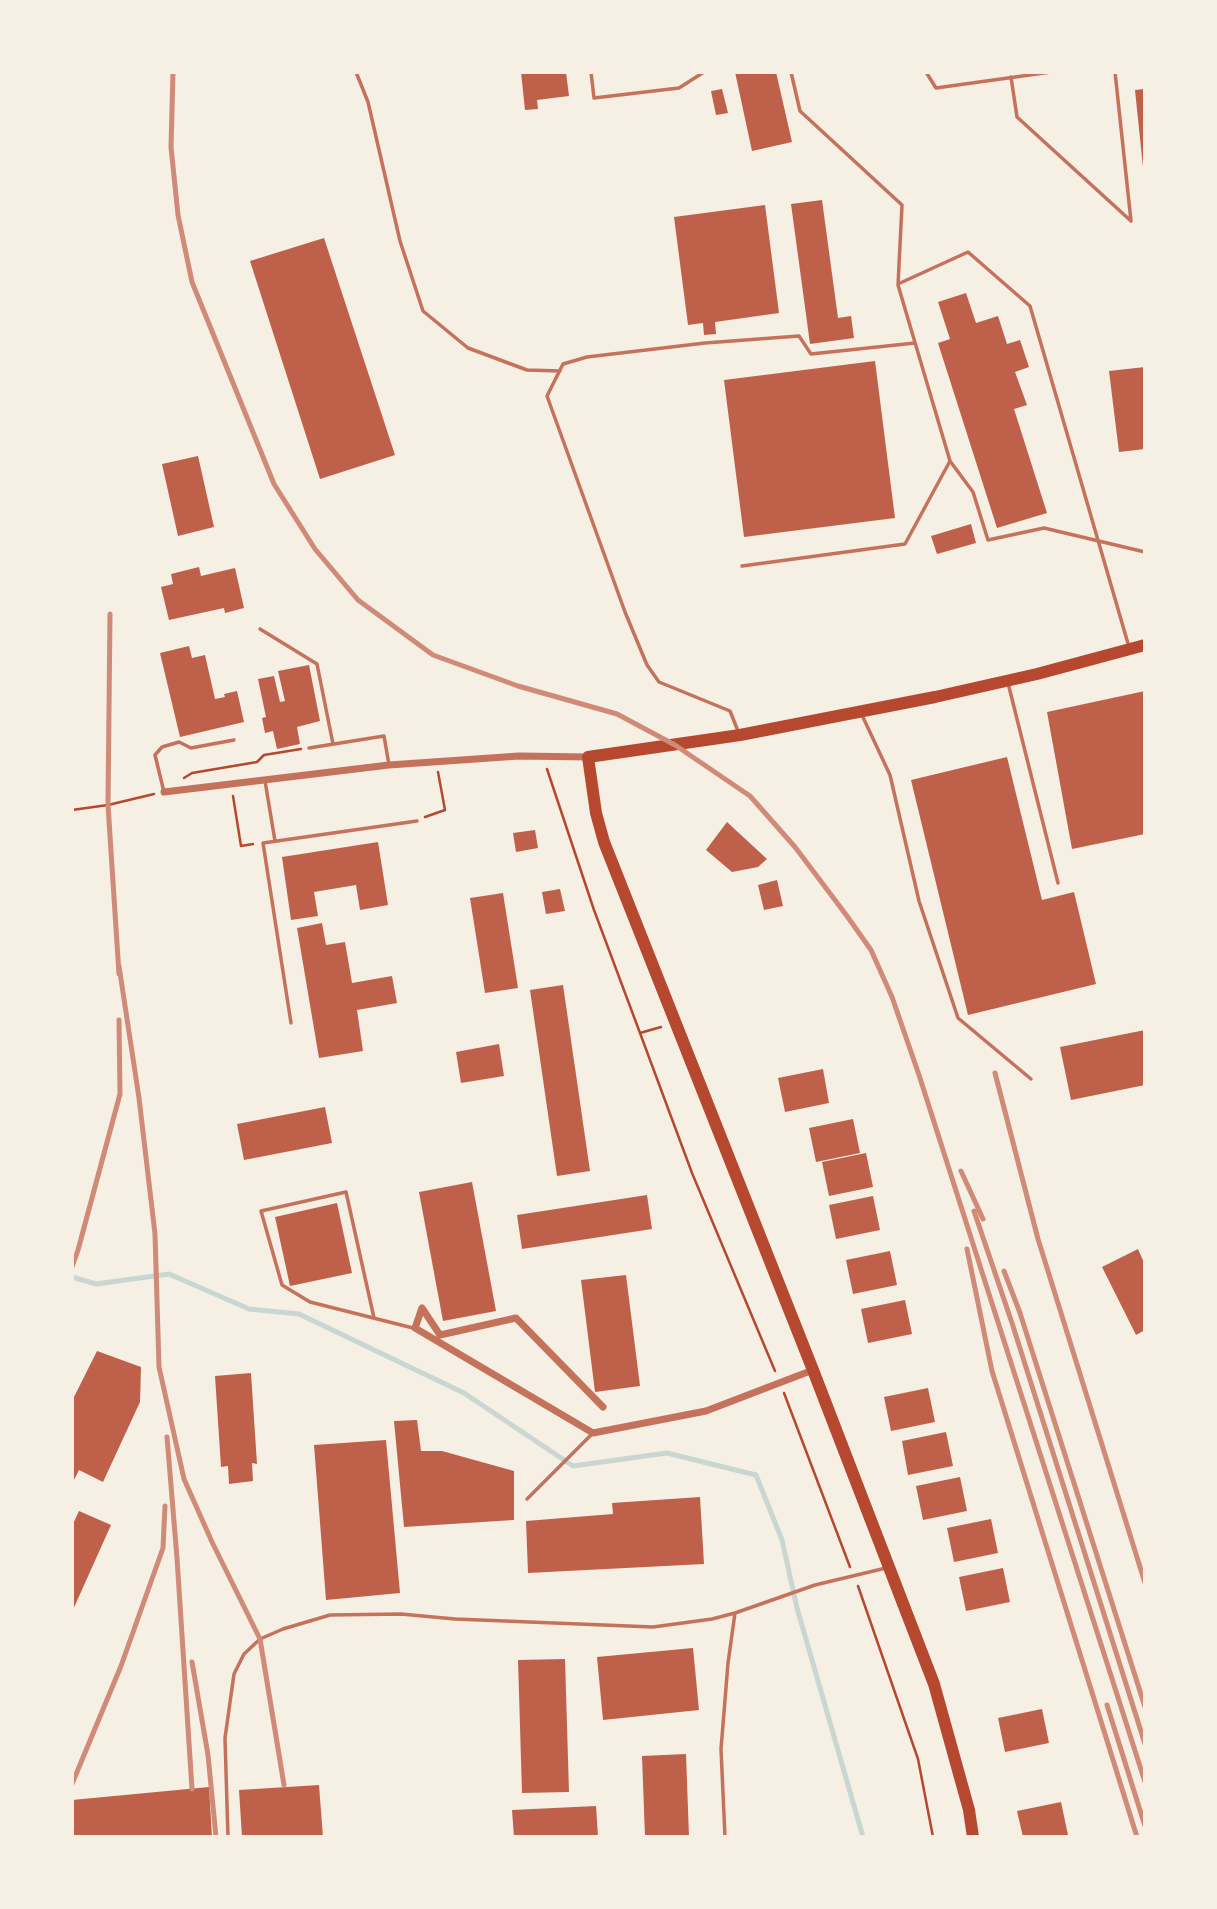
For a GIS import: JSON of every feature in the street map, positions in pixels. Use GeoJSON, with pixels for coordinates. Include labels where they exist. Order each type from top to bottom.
{"type":"FeatureCollection","features":[{"type":"Feature","properties":{"kind":"main road"},"geometry":{"type":"LineString","coordinates":[[973,1837],[969,1810],[934,1684],[715,1119],[674,1023],[604,842],[596,813],[588,757],[740,735],[860,712],[1007,681],[1145,645]]}},
{"type":"Feature","properties":{"kind":"street"},"geometry":{"type":"LineString","coordinates":[[164,792],[389,765],[519,756],[588,757]]}},
{"type":"Feature","properties":{"kind":"street"},"geometry":{"type":"LineString","coordinates":[[603,1407],[516,1318],[440,1335],[422,1308],[415,1328],[593,1433],[706,1411],[813,1370]]}},
{"type":"Feature","properties":{"kind":"lane"},"geometry":{"type":"LineString","coordinates":[[356,72],[368,102],[400,241],[423,311],[468,348],[527,370],[559,370]]}},
{"type":"Feature","properties":{"kind":"lane"},"geometry":{"type":"LineString","coordinates":[[591,72],[594,98],[680,88],[704,72]]}},
{"type":"Feature","properties":{"kind":"lane"},"geometry":{"type":"LineString","coordinates":[[791,72],[800,111],[902,205],[898,285],[950,461],[973,492],[988,540],[1044,528],[1145,552]]}},
{"type":"Feature","properties":{"kind":"lane"},"geometry":{"type":"LineString","coordinates":[[926,72],[936,88],[1051,72]]}},
{"type":"Feature","properties":{"kind":"lane"},"geometry":{"type":"LineString","coordinates":[[1011,77],[1017,117],[1131,221],[1115,72]]}},
{"type":"Feature","properties":{"kind":"lane"},"geometry":{"type":"LineString","coordinates":[[898,285],[968,252],[1030,306],[1130,649]]}},
{"type":"Feature","properties":{"kind":"lane"},"geometry":{"type":"LineString","coordinates":[[740,735],[730,711],[659,681],[646,665],[547,396],[563,364],[587,357],[705,343],[799,336],[811,354],[915,343]]}},
{"type":"Feature","properties":{"kind":"lane"},"geometry":{"type":"LineString","coordinates":[[741,566],[905,544],[950,461]]}},
{"type":"Feature","properties":{"kind":"lane"},"geometry":{"type":"LineString","coordinates":[[260,629],[317,664],[333,744]]}},
{"type":"Feature","properties":{"kind":"lane"},"geometry":{"type":"LineString","coordinates":[[1007,681],[1058,883]]}},
{"type":"Feature","properties":{"kind":"lane"},"geometry":{"type":"LineString","coordinates":[[860,712],[890,775],[919,901],[958,1018],[1031,1079]]}},
{"type":"Feature","properties":{"kind":"lane"},"geometry":{"type":"LineString","coordinates":[[309,748],[384,736],[389,765]]}},
{"type":"Feature","properties":{"kind":"lane"},"geometry":{"type":"LineString","coordinates":[[164,792],[156,755],[162,747],[178,742],[191,748],[234,740]]}},
{"type":"Feature","properties":{"kind":"lane"},"geometry":{"type":"LineString","coordinates":[[265,779],[275,841]]}},
{"type":"Feature","properties":{"kind":"lane"},"geometry":{"type":"LineString","coordinates":[[291,1023],[263,843],[417,821]]}},
{"type":"Feature","properties":{"kind":"lane"},"geometry":{"type":"LineString","coordinates":[[374,1318],[346,1192],[261,1211],[282,1285],[310,1302],[415,1328]]}},
{"type":"Feature","properties":{"kind":"lane"},"geometry":{"type":"LineString","coordinates":[[527,1499],[593,1433]]}},
{"type":"Feature","properties":{"kind":"lane"},"geometry":{"type":"LineString","coordinates":[[228,1837],[225,1738],[234,1674],[244,1654],[260,1639],[283,1629],[330,1615],[401,1614],[455,1619],[653,1627],[712,1619],[815,1585],[890,1567]]}},
{"type":"Feature","properties":{"kind":"lane"},"geometry":{"type":"LineString","coordinates":[[725,1837],[721,1749],[735,1613]]}},
{"type":"Feature","properties":{"kind":"path"},"geometry":{"type":"LineString","coordinates":[[72,810],[108,806],[164,792],[192,773],[257,762],[264,755],[309,748]]}},
{"type":"Feature","properties":{"kind":"path"},"geometry":{"type":"LineString","coordinates":[[543,757],[594,910],[692,1173],[780,1383],[860,1590],[918,1759],[933,1837]]}},
{"type":"Feature","properties":{"kind":"path"},"geometry":{"type":"LineString","coordinates":[[417,821],[445,810],[437,762]]}},
{"type":"Feature","properties":{"kind":"path"},"geometry":{"type":"LineString","coordinates":[[230,785],[241,846],[263,843]]}},
{"type":"Feature","properties":{"kind":"path"},"geometry":{"type":"LineString","coordinates":[[640,1033],[674,1023]]}},
{"type":"Feature","properties":{"kind":"building"},"geometry":{"type":"Polygon","coordinates":[[[521,72],[566,72],[569,96],[537,100],[538,109],[525,110],[521,72]]]}},
{"type":"Feature","properties":{"kind":"building"},"geometry":{"type":"Polygon","coordinates":[[[735,72],[776,72],[792,142],[752,151],[735,72]]]}},
{"type":"Feature","properties":{"kind":"building"},"geometry":{"type":"Polygon","coordinates":[[[722,89],[728,113],[716,115],[711,91],[722,89]]]}},
{"type":"Feature","properties":{"kind":"building"},"geometry":{"type":"Polygon","coordinates":[[[1145,89],[1145,167],[1143,167],[1135,90],[1145,89]]]}},
{"type":"Feature","properties":{"kind":"building"},"geometry":{"type":"Polygon","coordinates":[[[822,200],[838,318],[851,316],[854,338],[810,344],[791,204],[822,200]]]}},
{"type":"Feature","properties":{"kind":"building"},"geometry":{"type":"Polygon","coordinates":[[[765,205],[779,313],[715,322],[716,334],[704,335],[703,323],[688,325],[674,217],[765,205]]]}},
{"type":"Feature","properties":{"kind":"building"},"geometry":{"type":"Polygon","coordinates":[[[324,238],[395,455],[320,479],[250,261],[324,238]]]}},
{"type":"Feature","properties":{"kind":"building"},"geometry":{"type":"Polygon","coordinates":[[[966,293],[976,323],[998,316],[1007,344],[1020,340],[1029,367],[1015,372],[1027,405],[1014,409],[1047,513],[997,528],[938,343],[950,339],[938,302],[966,293]]]}},
{"type":"Feature","properties":{"kind":"building"},"geometry":{"type":"Polygon","coordinates":[[[875,361],[895,518],[744,537],[724,380],[875,361]]]}},
{"type":"Feature","properties":{"kind":"building"},"geometry":{"type":"Polygon","coordinates":[[[1145,367],[1145,449],[1119,452],[1109,371],[1145,367]]]}},
{"type":"Feature","properties":{"kind":"building"},"geometry":{"type":"Polygon","coordinates":[[[198,456],[214,527],[178,536],[162,464],[198,456]]]}},
{"type":"Feature","properties":{"kind":"building"},"geometry":{"type":"Polygon","coordinates":[[[971,524],[976,543],[937,554],[931,536],[971,524]]]}},
{"type":"Feature","properties":{"kind":"building"},"geometry":{"type":"Polygon","coordinates":[[[199,567],[201,576],[235,568],[244,608],[225,613],[224,608],[169,620],[161,587],[173,584],[171,574],[199,567]]]}},
{"type":"Feature","properties":{"kind":"building"},"geometry":{"type":"Polygon","coordinates":[[[189,646],[192,658],[205,655],[215,699],[237,691],[244,722],[180,737],[160,653],[189,646]]]}},
{"type":"Feature","properties":{"kind":"building"},"geometry":{"type":"Polygon","coordinates":[[[309,665],[320,721],[297,727],[300,744],[277,749],[273,731],[265,733],[262,718],[266,717],[258,679],[274,676],[280,702],[285,701],[278,671],[309,665]]]}},
{"type":"Feature","properties":{"kind":"building"},"geometry":{"type":"Polygon","coordinates":[[[1145,691],[1145,834],[1072,849],[1047,712],[1145,691]]]}},
{"type":"Feature","properties":{"kind":"building"},"geometry":{"type":"Polygon","coordinates":[[[1007,757],[1042,900],[1074,892],[1096,984],[968,1015],[911,780],[1007,757]]]}},
{"type":"Feature","properties":{"kind":"building"},"geometry":{"type":"Polygon","coordinates":[[[727,822],[767,859],[758,867],[732,872],[706,850],[727,822]]]}},
{"type":"Feature","properties":{"kind":"building"},"geometry":{"type":"Polygon","coordinates":[[[535,830],[538,848],[516,852],[513,833],[535,830]]]}},
{"type":"Feature","properties":{"kind":"building"},"geometry":{"type":"Polygon","coordinates":[[[378,842],[388,905],[360,910],[356,885],[314,892],[318,916],[291,920],[282,857],[378,842]]]}},
{"type":"Feature","properties":{"kind":"building"},"geometry":{"type":"Polygon","coordinates":[[[777,880],[783,906],[764,910],[758,885],[777,880]]]}},
{"type":"Feature","properties":{"kind":"building"},"geometry":{"type":"Polygon","coordinates":[[[560,889],[565,911],[546,914],[542,892],[560,889]]]}},
{"type":"Feature","properties":{"kind":"building"},"geometry":{"type":"Polygon","coordinates":[[[503,893],[518,988],[485,993],[470,898],[503,893]]]}},
{"type":"Feature","properties":{"kind":"building"},"geometry":{"type":"Polygon","coordinates":[[[322,923],[326,945],[345,942],[352,983],[392,976],[397,1003],[357,1010],[363,1051],[319,1058],[297,928],[322,923]]]}},
{"type":"Feature","properties":{"kind":"building"},"geometry":{"type":"Polygon","coordinates":[[[563,985],[590,1171],[557,1176],[530,990],[563,985]]]}},
{"type":"Feature","properties":{"kind":"building"},"geometry":{"type":"Polygon","coordinates":[[[1145,1030],[1145,1085],[1071,1100],[1060,1047],[1145,1030]]]}},
{"type":"Feature","properties":{"kind":"building"},"geometry":{"type":"Polygon","coordinates":[[[499,1044],[504,1076],[461,1083],[456,1052],[499,1044]]]}},
{"type":"Feature","properties":{"kind":"building"},"geometry":{"type":"Polygon","coordinates":[[[823,1069],[829,1103],[785,1112],[778,1078],[823,1069]]]}},
{"type":"Feature","properties":{"kind":"building"},"geometry":{"type":"Polygon","coordinates":[[[325,1107],[332,1143],[244,1160],[237,1124],[325,1107]]]}},
{"type":"Feature","properties":{"kind":"building"},"geometry":{"type":"Polygon","coordinates":[[[853,1119],[860,1153],[816,1162],[809,1128],[853,1119]]]}},
{"type":"Feature","properties":{"kind":"building"},"geometry":{"type":"Polygon","coordinates":[[[866,1153],[873,1187],[829,1196],[822,1162],[866,1153]]]}},
{"type":"Feature","properties":{"kind":"building"},"geometry":{"type":"Polygon","coordinates":[[[472,1182],[496,1311],[443,1321],[419,1192],[472,1182]]]}},
{"type":"Feature","properties":{"kind":"building"},"geometry":{"type":"Polygon","coordinates":[[[647,1195],[652,1229],[522,1249],[517,1215],[647,1195]]]}},
{"type":"Feature","properties":{"kind":"building"},"geometry":{"type":"Polygon","coordinates":[[[873,1196],[880,1230],[836,1239],[829,1205],[873,1196]]]}},
{"type":"Feature","properties":{"kind":"building"},"geometry":{"type":"Polygon","coordinates":[[[337,1203],[352,1273],[290,1286],[275,1217],[337,1203]]]}},
{"type":"Feature","properties":{"kind":"building"},"geometry":{"type":"Polygon","coordinates":[[[1138,1249],[1145,1265],[1145,1330],[1136,1335],[1102,1267],[1138,1249]]]}},
{"type":"Feature","properties":{"kind":"building"},"geometry":{"type":"Polygon","coordinates":[[[890,1251],[897,1285],[853,1294],[846,1260],[890,1251]]]}},
{"type":"Feature","properties":{"kind":"building"},"geometry":{"type":"Polygon","coordinates":[[[626,1275],[640,1386],[595,1392],[581,1280],[626,1275]]]}},
{"type":"Feature","properties":{"kind":"building"},"geometry":{"type":"Polygon","coordinates":[[[905,1300],[912,1334],[868,1343],[861,1309],[905,1300]]]}},
{"type":"Feature","properties":{"kind":"building"},"geometry":{"type":"Polygon","coordinates":[[[97,1351],[141,1367],[140,1402],[103,1482],[79,1470],[72,1484],[72,1401],[97,1351]]]}},
{"type":"Feature","properties":{"kind":"building"},"geometry":{"type":"Polygon","coordinates":[[[251,1373],[257,1464],[252,1463],[253,1481],[229,1484],[228,1466],[221,1467],[215,1376],[251,1373]]]}},
{"type":"Feature","properties":{"kind":"building"},"geometry":{"type":"Polygon","coordinates":[[[928,1388],[935,1422],[891,1431],[884,1397],[928,1388]]]}},
{"type":"Feature","properties":{"kind":"building"},"geometry":{"type":"Polygon","coordinates":[[[417,1420],[421,1451],[442,1451],[514,1471],[514,1520],[404,1527],[394,1421],[417,1420]]]}},
{"type":"Feature","properties":{"kind":"building"},"geometry":{"type":"Polygon","coordinates":[[[946,1432],[953,1466],[908,1475],[902,1441],[946,1432]]]}},
{"type":"Feature","properties":{"kind":"building"},"geometry":{"type":"Polygon","coordinates":[[[386,1440],[400,1593],[326,1600],[314,1445],[386,1440]]]}},
{"type":"Feature","properties":{"kind":"building"},"geometry":{"type":"Polygon","coordinates":[[[960,1477],[967,1511],[923,1520],[916,1486],[960,1477]]]}},
{"type":"Feature","properties":{"kind":"building"},"geometry":{"type":"Polygon","coordinates":[[[700,1497],[704,1564],[528,1573],[526,1521],[613,1514],[612,1503],[700,1497]]]}},
{"type":"Feature","properties":{"kind":"building"},"geometry":{"type":"Polygon","coordinates":[[[79,1511],[111,1525],[72,1612],[72,1526],[79,1511]]]}},
{"type":"Feature","properties":{"kind":"building"},"geometry":{"type":"Polygon","coordinates":[[[991,1519],[998,1553],[954,1562],[947,1528],[991,1519]]]}},
{"type":"Feature","properties":{"kind":"building"},"geometry":{"type":"Polygon","coordinates":[[[1003,1568],[1010,1602],[966,1611],[959,1577],[1003,1568]]]}},
{"type":"Feature","properties":{"kind":"building"},"geometry":{"type":"Polygon","coordinates":[[[693,1648],[699,1710],[603,1720],[597,1657],[693,1648]]]}},
{"type":"Feature","properties":{"kind":"building"},"geometry":{"type":"Polygon","coordinates":[[[565,1659],[569,1792],[522,1793],[518,1660],[565,1659]]]}},
{"type":"Feature","properties":{"kind":"building"},"geometry":{"type":"Polygon","coordinates":[[[1042,1709],[1049,1743],[1005,1752],[998,1718],[1042,1709]]]}},
{"type":"Feature","properties":{"kind":"building"},"geometry":{"type":"Polygon","coordinates":[[[686,1754],[689,1837],[645,1837],[642,1756],[686,1754]]]}},
{"type":"Feature","properties":{"kind":"building"},"geometry":{"type":"Polygon","coordinates":[[[319,1785],[323,1837],[242,1837],[239,1790],[319,1785]]]}},
{"type":"Feature","properties":{"kind":"building"},"geometry":{"type":"Polygon","coordinates":[[[209,1787],[212,1837],[74,1837],[72,1800],[209,1787]]]}},
{"type":"Feature","properties":{"kind":"building"},"geometry":{"type":"Polygon","coordinates":[[[1061,1802],[1068,1835],[1023,1837],[1017,1811],[1061,1802]]]}},
{"type":"Feature","properties":{"kind":"building"},"geometry":{"type":"Polygon","coordinates":[[[596,1806],[598,1837],[514,1837],[512,1810],[596,1806]]]}},
{"type":"Feature","properties":{"kind":"waterway"},"geometry":{"type":"LineString","coordinates":[[72,1277],[96,1284],[169,1274],[249,1309],[299,1314],[464,1393],[573,1466],[667,1453],[756,1475],[782,1540],[797,1608],[863,1837]]}},
{"type":"Feature","properties":{"kind":"railway"},"geometry":{"type":"LineString","coordinates":[[173,72],[171,147],[178,215],[192,282],[274,484],[315,549],[358,600],[433,655],[518,686],[617,714],[675,745],[750,796],[795,847],[871,950],[892,997],[919,1075],[1145,1782]]}},
{"type":"Feature","properties":{"kind":"railway"},"geometry":{"type":"LineString","coordinates":[[110,614],[108,805],[119,974]]}},
{"type":"Feature","properties":{"kind":"railway"},"geometry":{"type":"LineString","coordinates":[[119,966],[139,1098],[155,1234],[159,1367],[184,1479],[260,1639],[284,1785]]}},
{"type":"Feature","properties":{"kind":"railway"},"geometry":{"type":"LineString","coordinates":[[72,1267],[120,1094],[119,1020]]}},
{"type":"Feature","properties":{"kind":"railway"},"geometry":{"type":"LineString","coordinates":[[995,1073],[1038,1239],[1145,1583]]}},
{"type":"Feature","properties":{"kind":"railway"},"geometry":{"type":"LineString","coordinates":[[961,1171],[983,1219]]}},
{"type":"Feature","properties":{"kind":"railway"},"geometry":{"type":"LineString","coordinates":[[974,1211],[1145,1744]]}},
{"type":"Feature","properties":{"kind":"railway"},"geometry":{"type":"LineString","coordinates":[[967,1249],[992,1371],[1137,1837]]}},
{"type":"Feature","properties":{"kind":"railway"},"geometry":{"type":"LineString","coordinates":[[1004,1271],[1020,1313],[1145,1707]]}},
{"type":"Feature","properties":{"kind":"railway"},"geometry":{"type":"LineString","coordinates":[[167,1437],[192,1789]]}},
{"type":"Feature","properties":{"kind":"railway"},"geometry":{"type":"LineString","coordinates":[[72,1784],[121,1666],[163,1548],[165,1506]]}},
{"type":"Feature","properties":{"kind":"railway"},"geometry":{"type":"LineString","coordinates":[[192,1662],[208,1755],[216,1837]]}},
{"type":"Feature","properties":{"kind":"railway"},"geometry":{"type":"LineString","coordinates":[[1107,1705],[1145,1826]]}}]}
